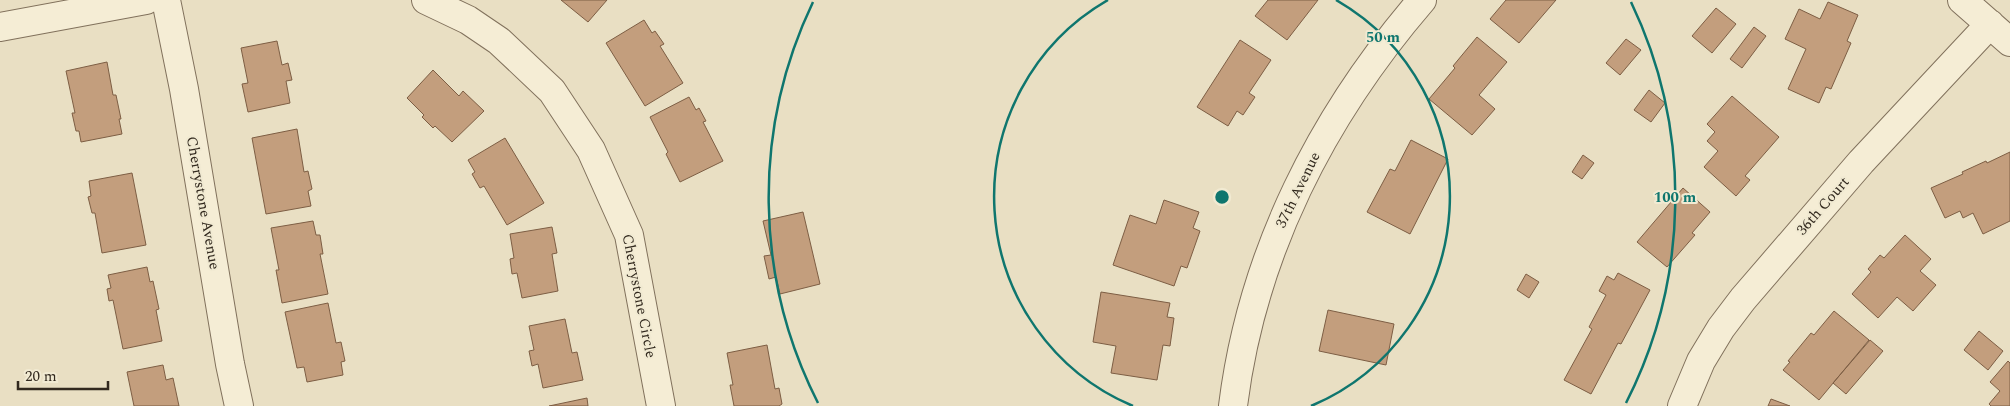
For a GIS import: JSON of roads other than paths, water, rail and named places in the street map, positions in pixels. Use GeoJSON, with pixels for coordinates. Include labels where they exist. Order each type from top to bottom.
{"type":"FeatureCollection","features":[{"type":"Feature","properties":{"kind":"street"},"geometry":{"type":"LineString","coordinates":[[0,27],[146,0]]}},
{"type":"Feature","properties":{"kind":"street","name":"Cherrystone Avenue"},"geometry":{"type":"LineString","coordinates":[[166,0],[184,88],[239,406]]}},
{"type":"Feature","properties":{"kind":"street","name":"Cherrystone Circle"},"geometry":{"type":"LineString","coordinates":[[426,0],[468,20],[506,47],[552,90],[591,150],[629,235],[660,406]]}},
{"type":"Feature","properties":{"kind":"street","name":"37th Avenue"},"geometry":{"type":"LineString","coordinates":[[1233,406],[1236,379],[1252,308],[1275,237],[1305,170],[1362,76],[1422,0]]}},
{"type":"Feature","properties":{"kind":"street"},"geometry":{"type":"LineString","coordinates":[[1962,0],[2010,42]]}},
{"type":"Feature","properties":{"kind":"street","name":"36th Court"},"geometry":{"type":"LineString","coordinates":[[1682,406],[1701,361],[1721,328],[1743,298],[1861,162],[1990,24]]}}]}
